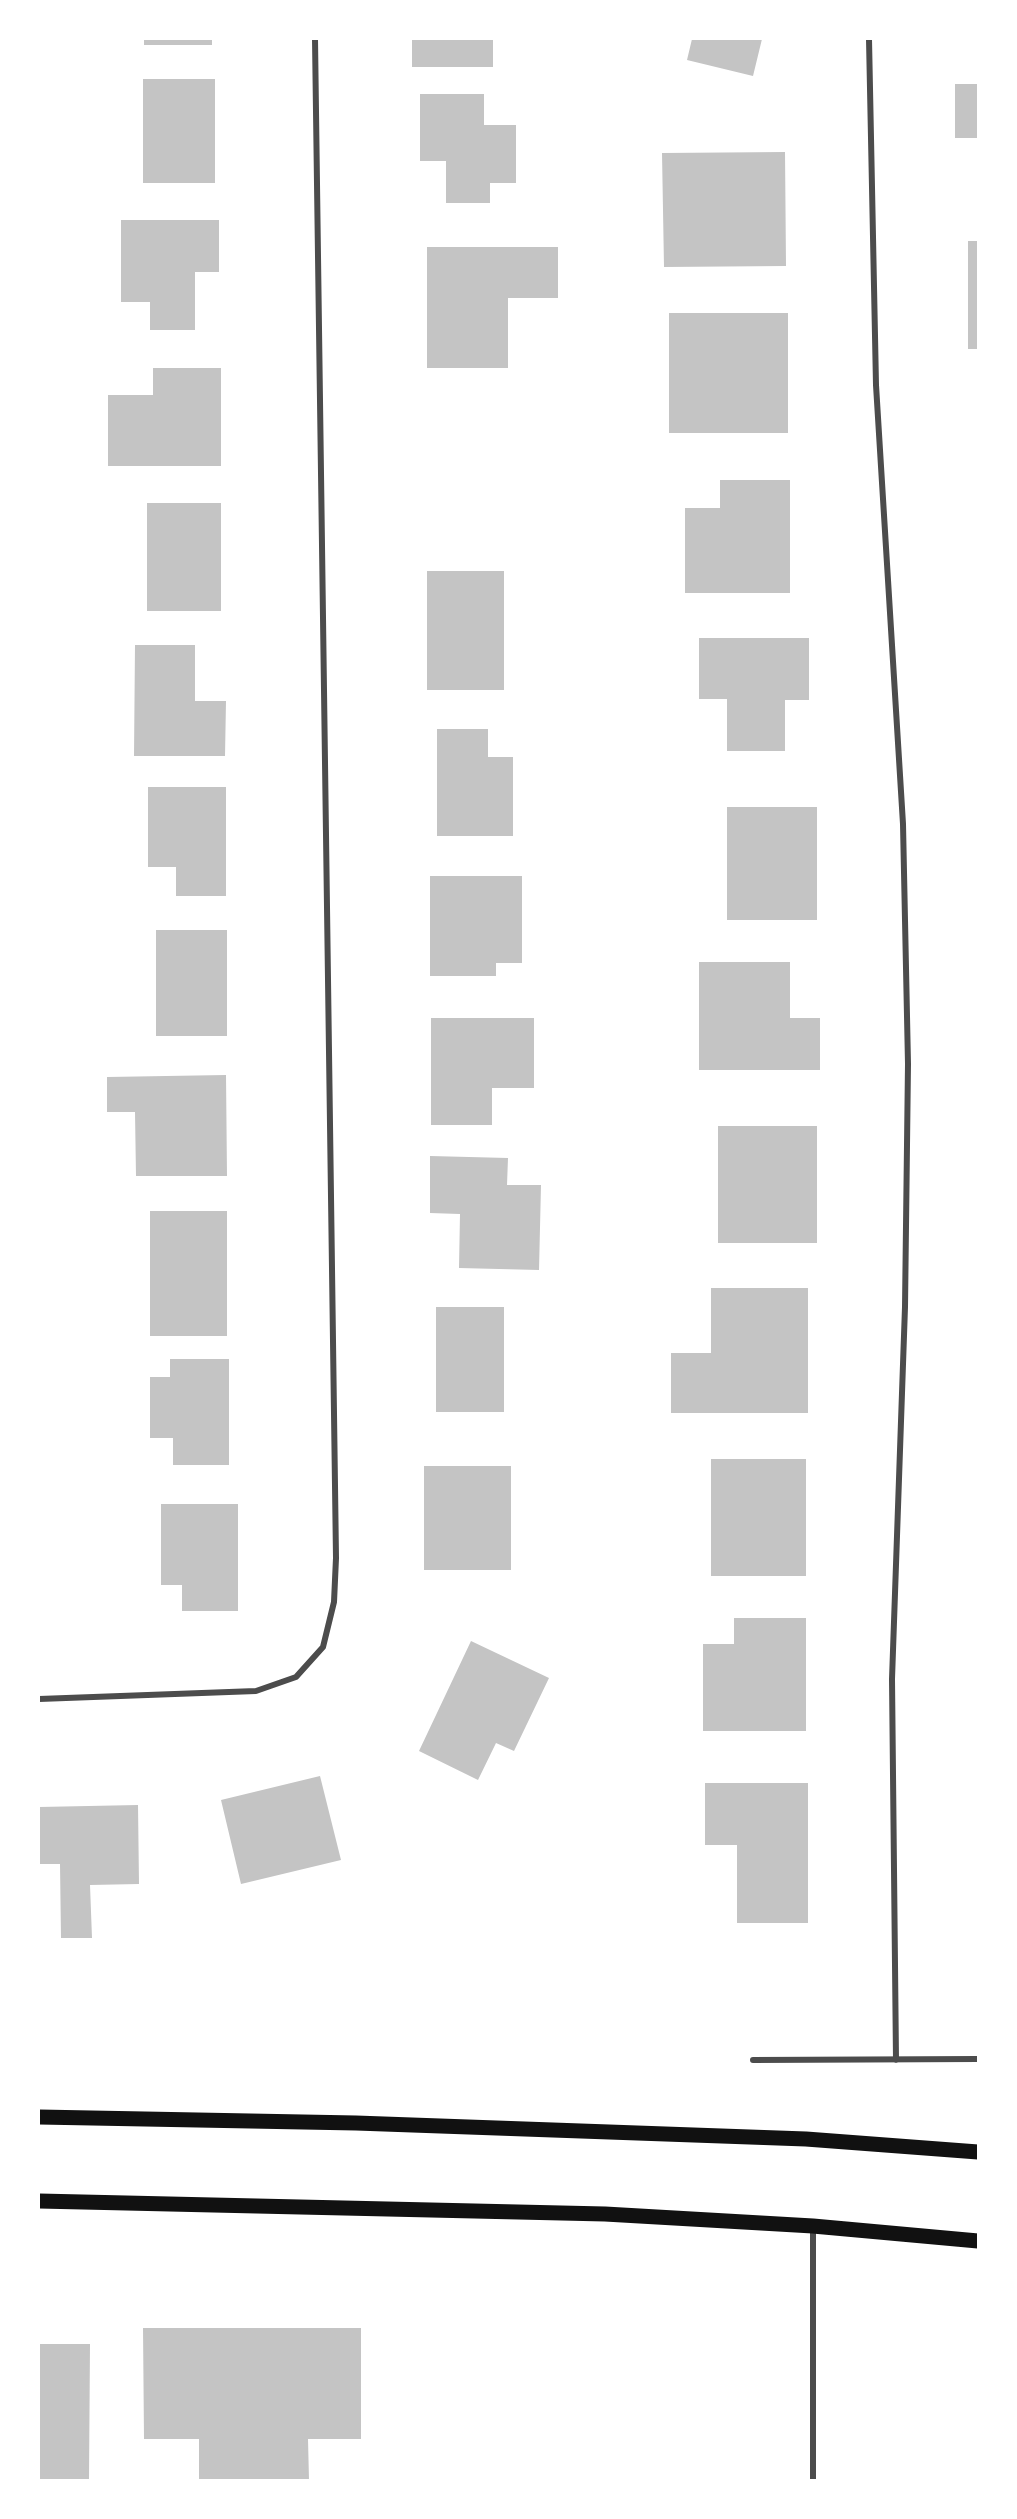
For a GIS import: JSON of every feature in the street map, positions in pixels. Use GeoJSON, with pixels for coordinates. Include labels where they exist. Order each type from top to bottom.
{"type":"FeatureCollection","features":[{"type":"Feature","properties":{"kind":"main road"},"geometry":{"type":"LineString","coordinates":[[39,2117],[356,2123],[771,2137],[978,2152]]}},
{"type":"Feature","properties":{"kind":"main road"},"geometry":{"type":"LineString","coordinates":[[39,2201],[605,2214],[813,2226],[978,2241]]}},
{"type":"Feature","properties":{"kind":"street"},"geometry":{"type":"LineString","coordinates":[[39,1698],[256,1691],[296,1677],[323,1647],[334,1602],[336,1558],[315,39]]}},
{"type":"Feature","properties":{"kind":"street"},"geometry":{"type":"LineString","coordinates":[[869,39],[876,385],[903,824],[908,1064],[905,1307],[892,1680],[896,2060]]}},
{"type":"Feature","properties":{"kind":"street"},"geometry":{"type":"LineString","coordinates":[[753,2060],[978,2059]]}},
{"type":"Feature","properties":{"kind":"street"},"geometry":{"type":"LineString","coordinates":[[813,2226],[813,2480]]}},
{"type":"Feature","properties":{"kind":"building"},"geometry":{"type":"Polygon","coordinates":[[[144,39],[212,39],[212,45],[144,45],[144,39]]]}},
{"type":"Feature","properties":{"kind":"building"},"geometry":{"type":"Polygon","coordinates":[[[412,39],[493,39],[493,67],[412,67],[412,39]]]}},
{"type":"Feature","properties":{"kind":"building"},"geometry":{"type":"Polygon","coordinates":[[[692,39],[762,39],[753,76],[687,60],[692,39]]]}},
{"type":"Feature","properties":{"kind":"building"},"geometry":{"type":"Polygon","coordinates":[[[143,79],[215,79],[215,183],[143,183],[143,79]]]}},
{"type":"Feature","properties":{"kind":"building"},"geometry":{"type":"Polygon","coordinates":[[[955,84],[978,84],[978,138],[955,138],[955,84]]]}},
{"type":"Feature","properties":{"kind":"building"},"geometry":{"type":"Polygon","coordinates":[[[420,94],[484,94],[484,125],[516,125],[516,183],[490,183],[490,203],[446,203],[446,161],[420,161],[420,94]]]}},
{"type":"Feature","properties":{"kind":"building"},"geometry":{"type":"Polygon","coordinates":[[[785,152],[786,266],[664,267],[662,153],[785,152]]]}},
{"type":"Feature","properties":{"kind":"building"},"geometry":{"type":"Polygon","coordinates":[[[121,220],[219,220],[219,272],[195,272],[195,330],[150,330],[150,302],[121,302],[121,220]]]}},
{"type":"Feature","properties":{"kind":"building"},"geometry":{"type":"Polygon","coordinates":[[[968,241],[978,241],[978,349],[968,349],[968,241]]]}},
{"type":"Feature","properties":{"kind":"building"},"geometry":{"type":"Polygon","coordinates":[[[427,247],[558,247],[558,298],[508,298],[508,368],[427,368],[427,247]]]}},
{"type":"Feature","properties":{"kind":"building"},"geometry":{"type":"Polygon","coordinates":[[[669,313],[788,313],[788,433],[669,433],[669,313]]]}},
{"type":"Feature","properties":{"kind":"building"},"geometry":{"type":"Polygon","coordinates":[[[153,368],[221,368],[221,466],[108,466],[108,395],[153,395],[153,368]]]}},
{"type":"Feature","properties":{"kind":"building"},"geometry":{"type":"Polygon","coordinates":[[[720,480],[790,480],[790,593],[685,593],[685,508],[720,508],[720,480]]]}},
{"type":"Feature","properties":{"kind":"building"},"geometry":{"type":"Polygon","coordinates":[[[147,503],[221,503],[221,611],[147,611],[147,503]]]}},
{"type":"Feature","properties":{"kind":"building"},"geometry":{"type":"Polygon","coordinates":[[[427,571],[504,571],[504,690],[427,690],[427,571]]]}},
{"type":"Feature","properties":{"kind":"building"},"geometry":{"type":"Polygon","coordinates":[[[699,638],[809,638],[809,700],[785,700],[785,751],[727,751],[727,699],[699,699],[699,638]]]}},
{"type":"Feature","properties":{"kind":"building"},"geometry":{"type":"Polygon","coordinates":[[[135,645],[195,645],[195,701],[226,701],[225,756],[134,756],[135,645]]]}},
{"type":"Feature","properties":{"kind":"building"},"geometry":{"type":"Polygon","coordinates":[[[437,729],[488,729],[488,757],[513,757],[513,836],[437,836],[437,729]]]}},
{"type":"Feature","properties":{"kind":"building"},"geometry":{"type":"Polygon","coordinates":[[[148,787],[226,787],[226,896],[176,896],[176,867],[148,867],[148,787]]]}},
{"type":"Feature","properties":{"kind":"building"},"geometry":{"type":"Polygon","coordinates":[[[727,807],[817,807],[817,920],[727,920],[727,807]]]}},
{"type":"Feature","properties":{"kind":"building"},"geometry":{"type":"Polygon","coordinates":[[[430,876],[522,876],[522,963],[496,963],[496,976],[430,976],[430,876]]]}},
{"type":"Feature","properties":{"kind":"building"},"geometry":{"type":"Polygon","coordinates":[[[156,930],[227,930],[227,1036],[156,1036],[156,930]]]}},
{"type":"Feature","properties":{"kind":"building"},"geometry":{"type":"Polygon","coordinates":[[[699,962],[790,962],[790,1018],[820,1018],[820,1070],[699,1070],[699,962]]]}},
{"type":"Feature","properties":{"kind":"building"},"geometry":{"type":"Polygon","coordinates":[[[431,1018],[534,1018],[534,1088],[492,1088],[492,1125],[431,1125],[431,1018]]]}},
{"type":"Feature","properties":{"kind":"building"},"geometry":{"type":"Polygon","coordinates":[[[226,1075],[227,1176],[136,1176],[135,1112],[107,1112],[107,1077],[226,1075]]]}},
{"type":"Feature","properties":{"kind":"building"},"geometry":{"type":"Polygon","coordinates":[[[718,1126],[817,1126],[817,1243],[718,1243],[718,1126]]]}},
{"type":"Feature","properties":{"kind":"building"},"geometry":{"type":"Polygon","coordinates":[[[430,1156],[508,1158],[507,1185],[541,1185],[539,1270],[459,1268],[460,1214],[430,1213],[430,1156]]]}},
{"type":"Feature","properties":{"kind":"building"},"geometry":{"type":"Polygon","coordinates":[[[150,1211],[227,1211],[227,1336],[150,1336],[150,1211]]]}},
{"type":"Feature","properties":{"kind":"building"},"geometry":{"type":"Polygon","coordinates":[[[711,1288],[808,1288],[808,1413],[671,1413],[671,1353],[711,1353],[711,1288]]]}},
{"type":"Feature","properties":{"kind":"building"},"geometry":{"type":"Polygon","coordinates":[[[436,1307],[504,1307],[504,1412],[436,1412],[436,1307]]]}},
{"type":"Feature","properties":{"kind":"building"},"geometry":{"type":"Polygon","coordinates":[[[170,1359],[229,1359],[229,1465],[173,1465],[173,1438],[150,1438],[150,1377],[170,1377],[170,1359]]]}},
{"type":"Feature","properties":{"kind":"building"},"geometry":{"type":"Polygon","coordinates":[[[711,1459],[806,1459],[806,1576],[711,1576],[711,1459]]]}},
{"type":"Feature","properties":{"kind":"building"},"geometry":{"type":"Polygon","coordinates":[[[424,1466],[511,1466],[511,1570],[424,1570],[424,1466]]]}},
{"type":"Feature","properties":{"kind":"building"},"geometry":{"type":"Polygon","coordinates":[[[161,1504],[238,1504],[238,1611],[182,1611],[182,1585],[161,1585],[161,1504]]]}},
{"type":"Feature","properties":{"kind":"building"},"geometry":{"type":"Polygon","coordinates":[[[734,1618],[806,1618],[806,1731],[703,1731],[703,1644],[734,1644],[734,1618]]]}},
{"type":"Feature","properties":{"kind":"building"},"geometry":{"type":"Polygon","coordinates":[[[471,1641],[549,1678],[514,1751],[496,1743],[478,1780],[419,1751],[471,1641]]]}},
{"type":"Feature","properties":{"kind":"building"},"geometry":{"type":"Polygon","coordinates":[[[320,1776],[341,1860],[241,1884],[221,1800],[320,1776]]]}},
{"type":"Feature","properties":{"kind":"building"},"geometry":{"type":"Polygon","coordinates":[[[705,1783],[808,1783],[808,1923],[737,1923],[737,1845],[705,1845],[705,1783]]]}},
{"type":"Feature","properties":{"kind":"building"},"geometry":{"type":"Polygon","coordinates":[[[138,1805],[139,1884],[90,1885],[92,1938],[61,1938],[60,1864],[39,1864],[39,1807],[138,1805]]]}},
{"type":"Feature","properties":{"kind":"building"},"geometry":{"type":"Polygon","coordinates":[[[143,2328],[361,2328],[361,2439],[308,2439],[309,2480],[199,2480],[199,2439],[144,2439],[143,2328]]]}},
{"type":"Feature","properties":{"kind":"building"},"geometry":{"type":"Polygon","coordinates":[[[39,2344],[90,2344],[89,2480],[39,2480],[39,2344]]]}}]}
